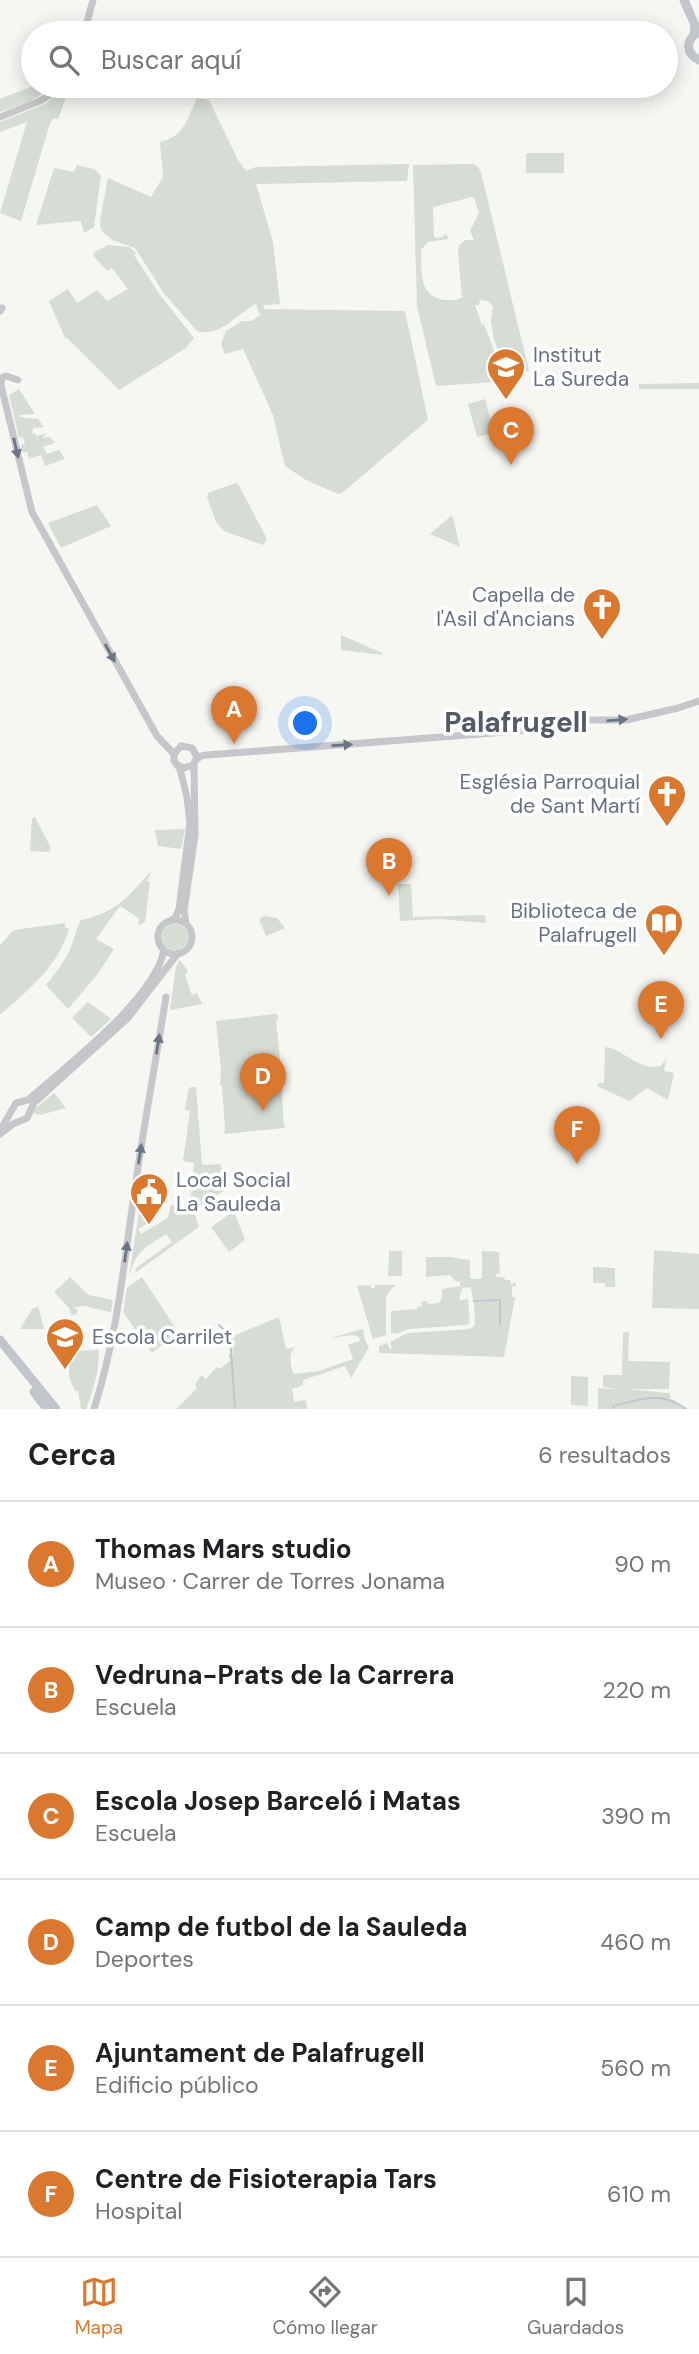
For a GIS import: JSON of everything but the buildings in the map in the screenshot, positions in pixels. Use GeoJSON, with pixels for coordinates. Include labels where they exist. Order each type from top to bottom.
{"type":"FeatureCollection","features":[{"type":"Feature","properties":{"kind":"main road"},"geometry":{"type":"LineString","coordinates":[[686,0],[697,32],[689,41],[689,50],[699,60]]}},
{"type":"Feature","properties":{"kind":"main road"},"geometry":{"type":"LineString","coordinates":[[0,1340],[56,1409]]}},
{"type":"Feature","properties":{"kind":"main road"},"geometry":{"type":"LineString","coordinates":[[0,1350],[47,1409]]}},
{"type":"Feature","properties":{"kind":"street"},"geometry":{"type":"LineString","coordinates":[[87,21],[93,0]]}},
{"type":"Feature","properties":{"kind":"street"},"geometry":{"type":"LineString","coordinates":[[0,117],[48,98]]}},
{"type":"Feature","properties":{"kind":"street"},"geometry":{"type":"LineString","coordinates":[[18,380],[6,376],[0,383],[32,512],[159,740],[174,754],[182,779],[189,806],[190,827],[179,909],[159,932],[159,943],[164,950],[178,953]]}},
{"type":"Feature","properties":{"kind":"street"},"geometry":{"type":"LineString","coordinates":[[177,765],[187,768],[197,758],[545,729],[587,720],[626,720],[699,701]]}},
{"type":"Feature","properties":{"kind":"street"},"geometry":{"type":"LineString","coordinates":[[0,1132],[29,1116],[32,1105],[41,1096],[135,1010],[178,953],[187,949],[192,941],[184,911],[195,835],[197,758],[192,748],[183,745],[177,748],[174,754]]}},
{"type":"Feature","properties":{"kind":"street"},"geometry":{"type":"LineString","coordinates":[[172,920],[186,923]]}},
{"type":"Feature","properties":{"kind":"street"},"geometry":{"type":"LineString","coordinates":[[0,1132],[16,1103],[28,1100],[130,1008],[161,962],[164,950]]}},
{"type":"Feature","properties":{"kind":"street"},"geometry":{"type":"LineString","coordinates":[[94,1409],[116,1325],[166,997]]}},
{"type":"Feature","properties":{"kind":"street"},"geometry":{"type":"LineString","coordinates":[[22,1102],[29,1105],[31,1111]]}},
{"type":"Feature","properties":{"kind":"street"},"geometry":{"type":"LineString","coordinates":[[13,1109],[15,1117],[21,1120]]}},
{"type":"Feature","properties":{"kind":"shaded area"},"geometry":{"type":"Polygon","coordinates":[[[21,91],[21,98],[35,98],[0,112],[0,99],[21,91]]]}},
{"type":"Feature","properties":{"kind":"shaded area"},"geometry":{"type":"Polygon","coordinates":[[[53,98],[66,98],[58,119],[54,118],[50,123],[21,221],[0,213],[27,122],[0,132],[0,122],[45,104],[53,98]]]}},
{"type":"Feature","properties":{"kind":"shaded area"},"geometry":{"type":"Polygon","coordinates":[[[197,98],[209,100],[246,171],[256,167],[409,164],[407,181],[256,184],[273,242],[280,304],[263,305],[264,309],[405,311],[428,420],[342,493],[338,494],[306,480],[285,466],[273,415],[243,349],[225,354],[221,344],[226,331],[242,321],[251,321],[260,315],[256,304],[221,328],[206,332],[197,331],[163,292],[135,248],[112,240],[101,230],[100,220],[108,178],[151,197],[163,177],[160,142],[168,140],[180,131],[197,98]]]}},
{"type":"Feature","properties":{"kind":"shaded area"},"geometry":{"type":"Polygon","coordinates":[[[526,153],[564,153],[564,173],[526,173],[526,153]]]}},
{"type":"Feature","properties":{"kind":"shaded area"},"geometry":{"type":"Polygon","coordinates":[[[473,164],[481,172],[529,371],[506,372],[494,339],[491,322],[493,306],[488,301],[480,300],[479,305],[475,305],[482,325],[484,324],[504,377],[509,381],[436,386],[417,306],[413,165],[473,164]],[[474,198],[433,207],[434,236],[443,237],[444,234],[448,239],[428,242],[421,250],[421,266],[426,289],[437,298],[453,300],[462,297],[459,245],[465,240],[474,240],[470,231],[479,213],[474,198]]]}},
{"type":"Feature","properties":{"kind":"shaded area"},"geometry":{"type":"Polygon","coordinates":[[[77,165],[94,169],[101,175],[94,227],[84,233],[81,221],[36,225],[54,168],[74,172],[77,165]]]}},
{"type":"Feature","properties":{"kind":"shaded area"},"geometry":{"type":"Polygon","coordinates":[[[108,245],[129,247],[136,253],[134,255],[160,295],[194,338],[186,348],[119,390],[65,338],[49,301],[68,289],[77,303],[97,290],[107,301],[128,289],[112,268],[107,271],[93,255],[108,245]]]}},
{"type":"Feature","properties":{"kind":"shaded area"},"geometry":{"type":"Polygon","coordinates":[[[699,383],[699,389],[639,389],[639,384],[699,383]]]}},
{"type":"Feature","properties":{"kind":"shaded area"},"geometry":{"type":"Polygon","coordinates":[[[19,389],[35,414],[19,417],[38,419],[44,427],[33,428],[32,434],[35,433],[36,436],[48,433],[44,438],[50,437],[55,443],[43,447],[47,454],[59,450],[65,459],[45,466],[41,455],[29,459],[27,452],[22,453],[21,445],[25,444],[23,437],[19,438],[9,395],[19,389]]]}},
{"type":"Feature","properties":{"kind":"shaded area"},"geometry":{"type":"Polygon","coordinates":[[[485,399],[494,433],[477,437],[468,404],[485,399]]]}},
{"type":"Feature","properties":{"kind":"shaded area"},"geometry":{"type":"Polygon","coordinates":[[[236,483],[266,537],[263,545],[224,531],[216,522],[208,493],[236,483]]]}},
{"type":"Feature","properties":{"kind":"shaded area"},"geometry":{"type":"Polygon","coordinates":[[[97,505],[111,526],[61,548],[48,523],[97,505]]]}},
{"type":"Feature","properties":{"kind":"shaded area"},"geometry":{"type":"Polygon","coordinates":[[[452,515],[460,547],[430,534],[452,515]]]}},
{"type":"Feature","properties":{"kind":"shaded area"},"geometry":{"type":"Polygon","coordinates":[[[341,635],[382,653],[383,655],[341,650],[341,635]]]}},
{"type":"Feature","properties":{"kind":"shaded area"},"geometry":{"type":"Polygon","coordinates":[[[35,817],[51,848],[49,852],[30,851],[32,819],[35,817]]]}},
{"type":"Feature","properties":{"kind":"shaded area"},"geometry":{"type":"Polygon","coordinates":[[[185,829],[181,849],[158,846],[155,830],[185,829]]]}},
{"type":"Feature","properties":{"kind":"shaded area"},"geometry":{"type":"Polygon","coordinates":[[[152,870],[147,881],[150,882],[145,922],[138,926],[139,918],[120,906],[96,939],[114,949],[97,975],[68,1009],[46,985],[66,957],[81,920],[113,908],[152,870]]]}},
{"type":"Feature","properties":{"kind":"shaded area"},"geometry":{"type":"Polygon","coordinates":[[[398,884],[411,884],[413,917],[485,915],[486,923],[439,919],[400,921],[398,884]]]}},
{"type":"Feature","properties":{"kind":"shaded area"},"geometry":{"type":"Polygon","coordinates":[[[264,916],[277,918],[285,928],[266,936],[259,920],[264,916]]]}},
{"type":"Feature","properties":{"kind":"shaded area"},"geometry":{"type":"Polygon","coordinates":[[[65,923],[65,927],[69,929],[58,955],[31,987],[0,1015],[0,945],[14,930],[65,923]]]}},
{"type":"Feature","properties":{"kind":"shaded area"},"geometry":{"type":"Polygon","coordinates":[[[175,924],[184,928],[188,937],[184,946],[175,950],[166,946],[162,937],[166,928],[175,924]]]}},
{"type":"Feature","properties":{"kind":"shaded area"},"geometry":{"type":"Polygon","coordinates":[[[180,960],[188,971],[185,975],[192,995],[197,993],[202,1004],[170,1010],[176,966],[180,960]]]}},
{"type":"Feature","properties":{"kind":"shaded area"},"geometry":{"type":"Polygon","coordinates":[[[88,1002],[111,1019],[91,1037],[72,1018],[88,1002]]]}},
{"type":"Feature","properties":{"kind":"shaded area"},"geometry":{"type":"Polygon","coordinates":[[[277,1014],[284,1126],[287,1126],[225,1134],[216,1021],[277,1014]]]}},
{"type":"Feature","properties":{"kind":"shaded area"},"geometry":{"type":"Polygon","coordinates":[[[605,1047],[645,1066],[661,1066],[666,1059],[664,1071],[674,1073],[668,1100],[647,1088],[629,1101],[597,1086],[604,1083],[605,1047]]]}},
{"type":"Feature","properties":{"kind":"shaded area"},"geometry":{"type":"Polygon","coordinates":[[[196,1087],[202,1165],[220,1164],[229,1187],[194,1212],[199,1227],[135,1273],[136,1268],[172,1242],[166,1234],[146,1247],[138,1255],[129,1277],[141,1198],[157,1218],[138,1229],[141,1234],[168,1218],[171,1205],[190,1207],[194,1163],[183,1161],[190,1111],[185,1110],[188,1090],[196,1087]]]}},
{"type":"Feature","properties":{"kind":"shaded area"},"geometry":{"type":"Polygon","coordinates":[[[54,1093],[66,1108],[40,1115],[34,1113],[35,1106],[54,1093]]]}},
{"type":"Feature","properties":{"kind":"shaded area"},"geometry":{"type":"Polygon","coordinates":[[[234,1211],[245,1240],[229,1252],[211,1227],[234,1211]]]}},
{"type":"Feature","properties":{"kind":"shaded area"},"geometry":{"type":"Polygon","coordinates":[[[654,1250],[699,1254],[699,1309],[652,1308],[654,1250]]]}},
{"type":"Feature","properties":{"kind":"shaded area"},"geometry":{"type":"Polygon","coordinates":[[[389,1251],[402,1251],[402,1276],[388,1276],[389,1251]]]}},
{"type":"Feature","properties":{"kind":"shaded area"},"geometry":{"type":"Polygon","coordinates":[[[482,1251],[499,1252],[500,1274],[496,1274],[496,1277],[504,1277],[505,1280],[510,1280],[511,1284],[516,1283],[516,1286],[512,1287],[512,1297],[515,1297],[504,1357],[379,1353],[379,1346],[387,1343],[390,1349],[390,1342],[408,1333],[470,1329],[475,1325],[474,1302],[499,1301],[501,1325],[501,1299],[473,1301],[471,1287],[462,1288],[459,1300],[468,1299],[470,1322],[467,1325],[391,1333],[391,1311],[417,1309],[422,1306],[422,1301],[427,1301],[428,1304],[439,1303],[442,1289],[460,1286],[460,1282],[463,1282],[455,1281],[450,1275],[426,1277],[426,1257],[470,1260],[470,1279],[482,1279],[482,1251]]]}},
{"type":"Feature","properties":{"kind":"shaded area"},"geometry":{"type":"Polygon","coordinates":[[[593,1267],[615,1268],[615,1287],[605,1287],[605,1283],[593,1283],[593,1267]]]}},
{"type":"Feature","properties":{"kind":"shaded area"},"geometry":{"type":"Polygon","coordinates":[[[70,1277],[88,1295],[113,1300],[111,1312],[84,1306],[72,1308],[77,1309],[77,1314],[71,1315],[70,1309],[54,1292],[70,1277]]]}},
{"type":"Feature","properties":{"kind":"shaded area"},"geometry":{"type":"Polygon","coordinates":[[[142,1277],[178,1332],[152,1353],[123,1312],[127,1288],[142,1277]]]}},
{"type":"Feature","properties":{"kind":"shaded area"},"geometry":{"type":"Polygon","coordinates":[[[370,1285],[375,1288],[375,1285],[396,1285],[386,1297],[386,1335],[373,1339],[357,1286],[370,1285]]]}},
{"type":"Feature","properties":{"kind":"shaded area"},"geometry":{"type":"Polygon","coordinates":[[[38,1306],[44,1329],[20,1329],[32,1309],[38,1306]]]}},
{"type":"Feature","properties":{"kind":"shaded area"},"geometry":{"type":"Polygon","coordinates":[[[279,1317],[286,1349],[296,1347],[290,1359],[294,1374],[319,1371],[353,1359],[348,1345],[360,1341],[359,1337],[352,1335],[331,1338],[363,1329],[369,1347],[351,1378],[345,1366],[303,1380],[303,1385],[292,1389],[294,1402],[306,1400],[307,1409],[176,1409],[197,1388],[195,1385],[201,1375],[206,1379],[217,1367],[220,1369],[231,1360],[228,1356],[233,1353],[231,1337],[279,1317]]]}},
{"type":"Feature","properties":{"kind":"shaded area"},"geometry":{"type":"Polygon","coordinates":[[[629,1332],[628,1361],[670,1362],[669,1389],[628,1389],[669,1393],[671,1398],[667,1399],[685,1409],[613,1409],[646,1397],[614,1405],[611,1409],[598,1409],[598,1388],[623,1390],[603,1387],[603,1375],[622,1375],[623,1333],[629,1332]]]}},
{"type":"Feature","properties":{"kind":"shaded area"},"geometry":{"type":"Polygon","coordinates":[[[99,1350],[94,1387],[86,1409],[81,1409],[78,1391],[75,1391],[69,1377],[69,1351],[99,1350]]]}},
{"type":"Feature","properties":{"kind":"shaded area"},"geometry":{"type":"Polygon","coordinates":[[[571,1376],[588,1377],[588,1406],[571,1405],[571,1376]]]}},
{"type":"Feature","properties":{"kind":"waterway"},"geometry":{"type":"LineString","coordinates":[[474,1301],[500,1300],[500,1324]]}},
{"type":"Feature","properties":{"kind":"waterway"},"geometry":{"type":"LineString","coordinates":[[219,1325],[230,1336],[235,1409]]}},
{"type":"Feature","properties":{"kind":"waterway"},"geometry":{"type":"LineString","coordinates":[[612,1409],[614,1406],[651,1398],[668,1400],[686,1409]]}},
{"type":"Feature","properties":{"kind":"place","name":"Institut La Sureda"},"geometry":{"type":"Point","coordinates":[506,401]}},
{"type":"Feature","properties":{"kind":"place","name":"Escola Josep Barceló i Matas"},"geometry":{"type":"Point","coordinates":[511,465]}},
{"type":"Feature","properties":{"kind":"place","name":"Capella de l'Asil d'Ancians"},"geometry":{"type":"Point","coordinates":[602,641]}},
{"type":"Feature","properties":{"kind":"place","name":"Thomas Mars studio"},"geometry":{"type":"Point","coordinates":[234,744]}},
{"type":"Feature","properties":{"kind":"place","name":"Església Parroquial de Sant Martí"},"geometry":{"type":"Point","coordinates":[667,828]}},
{"type":"Feature","properties":{"kind":"place","name":"Vedruna-Prats de la Carrera"},"geometry":{"type":"Point","coordinates":[389,896]}},
{"type":"Feature","properties":{"kind":"place","name":"Biblioteca de Palafrugell"},"geometry":{"type":"Point","coordinates":[664,957]}},
{"type":"Feature","properties":{"kind":"place","name":"Ajuntament de Palafrugell"},"geometry":{"type":"Point","coordinates":[661,1039]}},
{"type":"Feature","properties":{"kind":"place","name":"Camp de futbol de la Sauleda"},"geometry":{"type":"Point","coordinates":[263,1111]}},
{"type":"Feature","properties":{"kind":"place","name":"Centre de Fisioterapia Tars"},"geometry":{"type":"Point","coordinates":[577,1164]}},
{"type":"Feature","properties":{"kind":"place","name":"Local Social La Sauleda"},"geometry":{"type":"Point","coordinates":[149,1226]}},
{"type":"Feature","properties":{"kind":"place","name":"Escola Carrilet"},"geometry":{"type":"Point","coordinates":[65,1371]}},
{"type":"Feature","properties":{"kind":"district","name":"Palafrugell"},"geometry":{"type":"Point","coordinates":[516,722]}}]}
